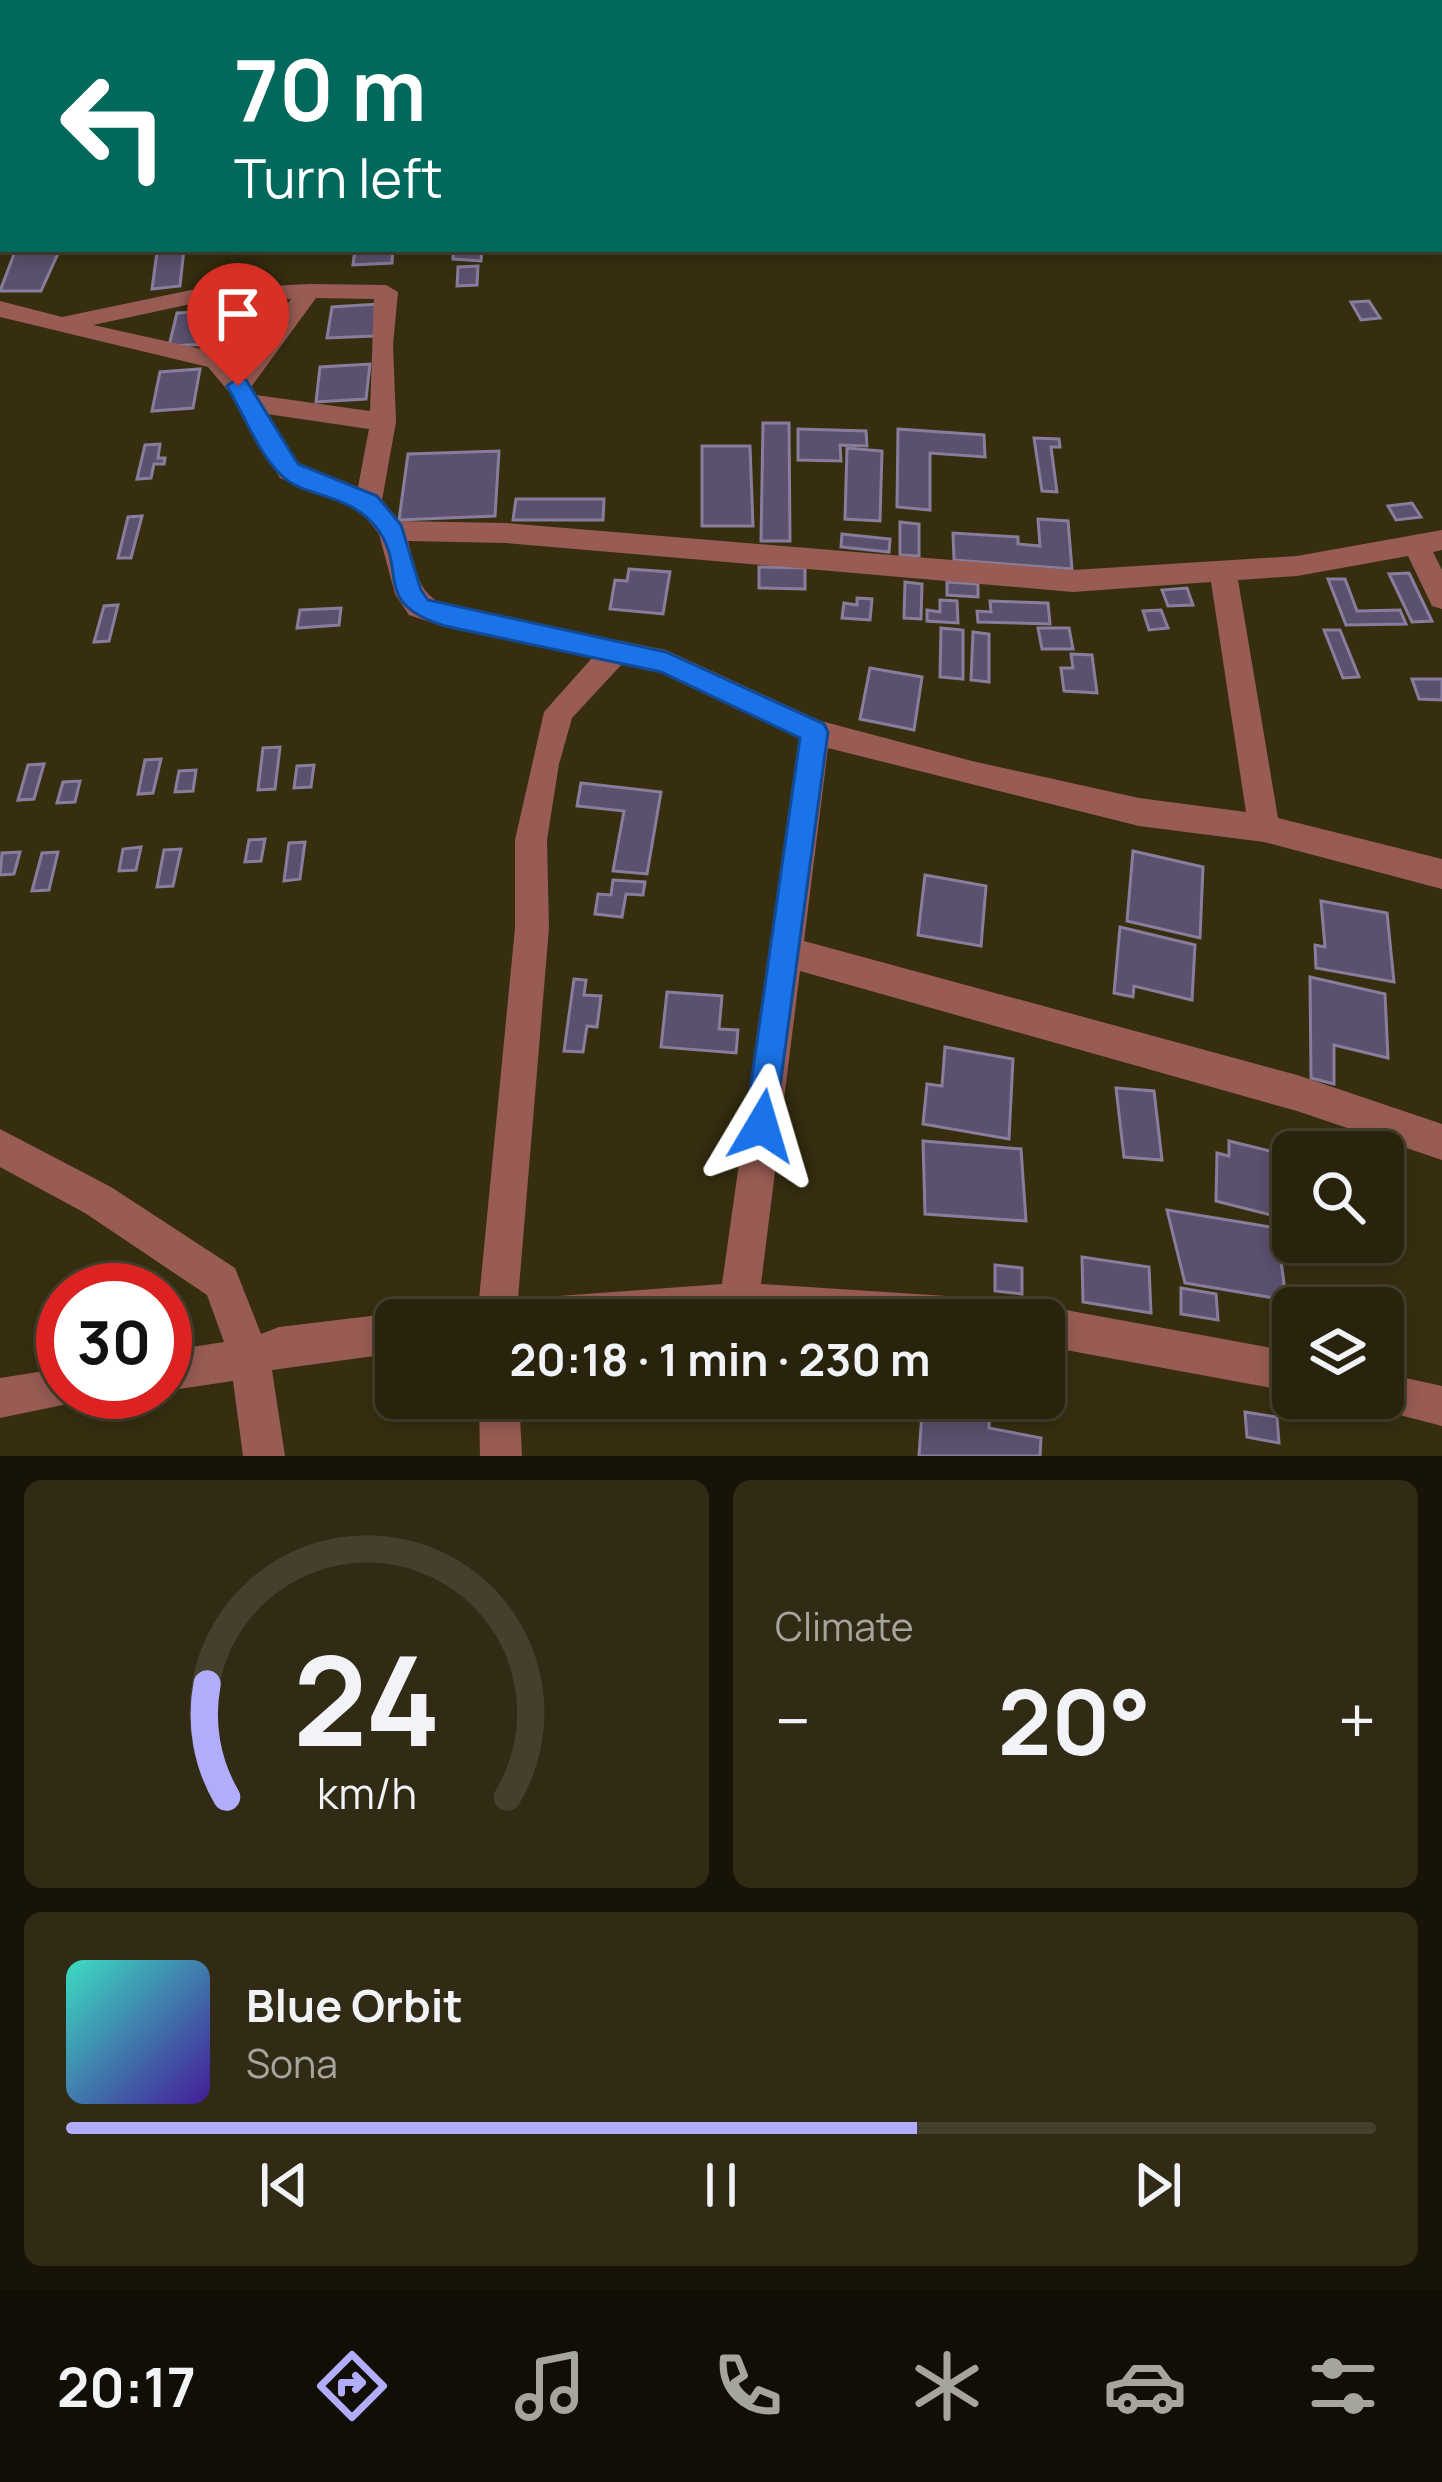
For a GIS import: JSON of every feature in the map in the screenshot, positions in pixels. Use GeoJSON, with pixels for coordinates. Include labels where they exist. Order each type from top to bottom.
{"type":"FeatureCollection","features":[{"type":"Feature","properties":{"kind":"street"},"geometry":{"type":"LineString","coordinates":[[242,394],[310,292]]}},
{"type":"Feature","properties":{"kind":"street"},"geometry":{"type":"LineString","coordinates":[[68,323],[191,297],[386,292],[381,345],[383,422],[368,502]]}},
{"type":"Feature","properties":{"kind":"street"},"geometry":{"type":"LineString","coordinates":[[0,309],[68,323],[158,354],[214,360],[242,394],[290,470],[368,502],[392,531],[409,594],[419,607],[666,662],[815,732],[1139,812],[1264,827],[1442,874]]}},
{"type":"Feature","properties":{"kind":"street"},"geometry":{"type":"LineString","coordinates":[[242,394],[383,422]]}},
{"type":"Feature","properties":{"kind":"street"},"geometry":{"type":"LineString","coordinates":[[392,531],[506,533],[1073,581],[1223,573],[1430,544],[1442,598]]}},
{"type":"Feature","properties":{"kind":"street"},"geometry":{"type":"LineString","coordinates":[[1223,573],[1264,827]]}},
{"type":"Feature","properties":{"kind":"street"},"geometry":{"type":"LineString","coordinates":[[499,1299],[532,928],[532,839],[544,764],[559,712],[616,652]]}},
{"type":"Feature","properties":{"kind":"street"},"geometry":{"type":"LineString","coordinates":[[739,1299],[815,732]]}},
{"type":"Feature","properties":{"kind":"street"},"geometry":{"type":"LineString","coordinates":[[784,950],[1298,1093],[1442,1142]]}},
{"type":"Feature","properties":{"kind":"street"},"geometry":{"type":"LineString","coordinates":[[0,1147],[98,1200],[221,1282],[250,1358],[264,1456]]}},
{"type":"Feature","properties":{"kind":"street"},"geometry":{"type":"LineString","coordinates":[[1065,1331],[1272,1368]]}},
{"type":"Feature","properties":{"kind":"street"},"geometry":{"type":"LineString","coordinates":[[192,1367],[250,1358],[279,1347],[375,1336]]}},
{"type":"Feature","properties":{"kind":"street"},"geometry":{"type":"LineString","coordinates":[[0,1398],[36,1392]]}},
{"type":"Feature","properties":{"kind":"street"},"geometry":{"type":"LineString","coordinates":[[1404,1398],[1442,1406]]}},
{"type":"Feature","properties":{"kind":"street"},"geometry":{"type":"LineString","coordinates":[[500,1419],[501,1456]]}},
{"type":"Feature","properties":{"kind":"building"},"geometry":{"type":"Polygon","coordinates":[[[15,252],[59,252],[41,291],[0,291],[15,252]]]}},
{"type":"Feature","properties":{"kind":"building"},"geometry":{"type":"Polygon","coordinates":[[[157,252],[184,252],[180,286],[152,289],[157,252]]]}},
{"type":"Feature","properties":{"kind":"building"},"geometry":{"type":"Polygon","coordinates":[[[355,252],[393,252],[392,263],[353,265],[355,252]]]}},
{"type":"Feature","properties":{"kind":"building"},"geometry":{"type":"Polygon","coordinates":[[[453,252],[482,252],[481,261],[453,259],[453,252]]]}},
{"type":"Feature","properties":{"kind":"building"},"geometry":{"type":"Polygon","coordinates":[[[478,266],[477,285],[457,286],[458,267],[478,266]]]}},
{"type":"Feature","properties":{"kind":"building"},"geometry":{"type":"Polygon","coordinates":[[[1369,301],[1380,318],[1361,320],[1351,302],[1369,301]]]}},
{"type":"Feature","properties":{"kind":"building"},"geometry":{"type":"Polygon","coordinates":[[[378,304],[374,336],[327,338],[332,307],[378,304]]]}},
{"type":"Feature","properties":{"kind":"building"},"geometry":{"type":"Polygon","coordinates":[[[217,311],[210,344],[169,346],[177,313],[217,311]]]}},
{"type":"Feature","properties":{"kind":"building"},"geometry":{"type":"Polygon","coordinates":[[[370,364],[366,399],[316,402],[320,367],[370,364]]]}},
{"type":"Feature","properties":{"kind":"building"},"geometry":{"type":"Polygon","coordinates":[[[200,369],[193,408],[152,411],[160,372],[200,369]]]}},
{"type":"Feature","properties":{"kind":"building"},"geometry":{"type":"Polygon","coordinates":[[[763,423],[789,423],[790,541],[761,541],[763,423]]]}},
{"type":"Feature","properties":{"kind":"building"},"geometry":{"type":"Polygon","coordinates":[[[798,429],[866,431],[867,446],[840,445],[841,461],[798,460],[798,429]]]}},
{"type":"Feature","properties":{"kind":"building"},"geometry":{"type":"Polygon","coordinates":[[[898,429],[984,435],[985,457],[930,453],[930,510],[897,507],[898,429]]]}},
{"type":"Feature","properties":{"kind":"building"},"geometry":{"type":"Polygon","coordinates":[[[1034,438],[1059,439],[1060,447],[1051,447],[1057,492],[1042,491],[1034,438]]]}},
{"type":"Feature","properties":{"kind":"building"},"geometry":{"type":"Polygon","coordinates":[[[160,444],[158,458],[165,458],[164,464],[154,464],[151,478],[137,479],[145,445],[160,444]]]}},
{"type":"Feature","properties":{"kind":"building"},"geometry":{"type":"Polygon","coordinates":[[[702,446],[750,446],[753,526],[702,526],[702,446]]]}},
{"type":"Feature","properties":{"kind":"building"},"geometry":{"type":"Polygon","coordinates":[[[847,448],[882,451],[880,521],[845,519],[847,448]]]}},
{"type":"Feature","properties":{"kind":"building"},"geometry":{"type":"Polygon","coordinates":[[[499,451],[495,516],[399,520],[408,454],[499,451]]]}},
{"type":"Feature","properties":{"kind":"building"},"geometry":{"type":"Polygon","coordinates":[[[516,499],[604,499],[603,520],[513,520],[516,499]]]}},
{"type":"Feature","properties":{"kind":"building"},"geometry":{"type":"Polygon","coordinates":[[[1412,503],[1421,517],[1396,520],[1388,506],[1412,503]]]}},
{"type":"Feature","properties":{"kind":"building"},"geometry":{"type":"Polygon","coordinates":[[[142,516],[131,558],[118,558],[128,517],[142,516]]]}},
{"type":"Feature","properties":{"kind":"building"},"geometry":{"type":"Polygon","coordinates":[[[1038,519],[1068,521],[1072,569],[954,560],[953,533],[1018,537],[1018,544],[1040,546],[1038,519]]]}},
{"type":"Feature","properties":{"kind":"building"},"geometry":{"type":"Polygon","coordinates":[[[900,522],[919,524],[919,556],[900,555],[900,522]]]}},
{"type":"Feature","properties":{"kind":"building"},"geometry":{"type":"Polygon","coordinates":[[[842,534],[890,539],[889,552],[841,547],[842,534]]]}},
{"type":"Feature","properties":{"kind":"building"},"geometry":{"type":"Polygon","coordinates":[[[759,567],[805,568],[805,589],[759,588],[759,567]]]}},
{"type":"Feature","properties":{"kind":"building"},"geometry":{"type":"Polygon","coordinates":[[[629,569],[670,572],[663,614],[610,609],[615,580],[627,581],[629,569]]]}},
{"type":"Feature","properties":{"kind":"building"},"geometry":{"type":"Polygon","coordinates":[[[1409,573],[1432,621],[1412,622],[1389,574],[1409,573]]]}},
{"type":"Feature","properties":{"kind":"building"},"geometry":{"type":"Polygon","coordinates":[[[1328,579],[1345,579],[1357,611],[1400,610],[1406,624],[1346,625],[1328,579]]]}},
{"type":"Feature","properties":{"kind":"building"},"geometry":{"type":"Polygon","coordinates":[[[905,582],[922,584],[921,619],[904,618],[905,582]]]}},
{"type":"Feature","properties":{"kind":"building"},"geometry":{"type":"Polygon","coordinates":[[[947,582],[978,584],[978,597],[947,595],[947,582]]]}},
{"type":"Feature","properties":{"kind":"building"},"geometry":{"type":"Polygon","coordinates":[[[1187,588],[1193,605],[1168,606],[1162,590],[1187,588]]]}},
{"type":"Feature","properties":{"kind":"building"},"geometry":{"type":"Polygon","coordinates":[[[857,598],[872,599],[870,620],[842,618],[844,603],[857,605],[857,598]]]}},
{"type":"Feature","properties":{"kind":"building"},"geometry":{"type":"Polygon","coordinates":[[[940,600],[957,601],[958,623],[927,621],[927,610],[940,612],[940,600]]]}},
{"type":"Feature","properties":{"kind":"building"},"geometry":{"type":"Polygon","coordinates":[[[990,601],[1048,603],[1050,624],[978,622],[977,611],[991,612],[990,601]]]}},
{"type":"Feature","properties":{"kind":"building"},"geometry":{"type":"Polygon","coordinates":[[[118,605],[109,641],[94,642],[104,606],[118,605]]]}},
{"type":"Feature","properties":{"kind":"building"},"geometry":{"type":"Polygon","coordinates":[[[341,608],[339,625],[297,628],[300,610],[341,608]]]}},
{"type":"Feature","properties":{"kind":"building"},"geometry":{"type":"Polygon","coordinates":[[[1161,610],[1168,628],[1149,630],[1143,611],[1161,610]]]}},
{"type":"Feature","properties":{"kind":"building"},"geometry":{"type":"Polygon","coordinates":[[[941,628],[963,630],[963,679],[940,677],[941,628]]]}},
{"type":"Feature","properties":{"kind":"building"},"geometry":{"type":"Polygon","coordinates":[[[1038,628],[1069,628],[1073,649],[1042,649],[1038,628]]]}},
{"type":"Feature","properties":{"kind":"building"},"geometry":{"type":"Polygon","coordinates":[[[1324,630],[1340,630],[1359,677],[1343,678],[1324,630]]]}},
{"type":"Feature","properties":{"kind":"building"},"geometry":{"type":"Polygon","coordinates":[[[973,632],[989,634],[989,682],[971,680],[973,632]]]}},
{"type":"Feature","properties":{"kind":"building"},"geometry":{"type":"Polygon","coordinates":[[[1071,654],[1092,655],[1097,693],[1064,691],[1061,668],[1073,668],[1071,654]]]}},
{"type":"Feature","properties":{"kind":"building"},"geometry":{"type":"Polygon","coordinates":[[[870,668],[922,677],[914,730],[860,719],[870,668]]]}},
{"type":"Feature","properties":{"kind":"building"},"geometry":{"type":"Polygon","coordinates":[[[1412,679],[1442,679],[1442,700],[1419,699],[1412,679]]]}},
{"type":"Feature","properties":{"kind":"building"},"geometry":{"type":"Polygon","coordinates":[[[280,747],[275,789],[258,790],[263,748],[280,747]]]}},
{"type":"Feature","properties":{"kind":"building"},"geometry":{"type":"Polygon","coordinates":[[[161,759],[153,793],[138,794],[145,760],[161,759]]]}},
{"type":"Feature","properties":{"kind":"building"},"geometry":{"type":"Polygon","coordinates":[[[44,764],[34,799],[18,800],[28,765],[44,764]]]}},
{"type":"Feature","properties":{"kind":"building"},"geometry":{"type":"Polygon","coordinates":[[[314,765],[311,787],[294,788],[297,766],[314,765]]]}},
{"type":"Feature","properties":{"kind":"building"},"geometry":{"type":"Polygon","coordinates":[[[196,770],[193,791],[175,792],[179,771],[196,770]]]}},
{"type":"Feature","properties":{"kind":"building"},"geometry":{"type":"Polygon","coordinates":[[[80,781],[75,802],[57,803],[63,782],[80,781]]]}},
{"type":"Feature","properties":{"kind":"building"},"geometry":{"type":"Polygon","coordinates":[[[581,783],[661,792],[647,874],[613,871],[624,811],[577,806],[581,783]]]}},
{"type":"Feature","properties":{"kind":"building"},"geometry":{"type":"Polygon","coordinates":[[[265,839],[261,861],[245,862],[249,840],[265,839]]]}},
{"type":"Feature","properties":{"kind":"building"},"geometry":{"type":"Polygon","coordinates":[[[305,842],[300,879],[284,881],[289,843],[305,842]]]}},
{"type":"Feature","properties":{"kind":"building"},"geometry":{"type":"Polygon","coordinates":[[[141,847],[136,870],[119,871],[123,849],[141,847]]]}},
{"type":"Feature","properties":{"kind":"building"},"geometry":{"type":"Polygon","coordinates":[[[181,849],[173,886],[157,887],[164,850],[181,849]]]}},
{"type":"Feature","properties":{"kind":"building"},"geometry":{"type":"Polygon","coordinates":[[[1133,851],[1203,867],[1200,938],[1127,921],[1133,851]]]}},
{"type":"Feature","properties":{"kind":"building"},"geometry":{"type":"Polygon","coordinates":[[[20,852],[14,874],[0,875],[2,853],[20,852]]]}},
{"type":"Feature","properties":{"kind":"building"},"geometry":{"type":"Polygon","coordinates":[[[58,852],[49,890],[32,891],[42,853],[58,852]]]}},
{"type":"Feature","properties":{"kind":"building"},"geometry":{"type":"Polygon","coordinates":[[[925,875],[986,886],[981,946],[918,935],[925,875]]]}},
{"type":"Feature","properties":{"kind":"building"},"geometry":{"type":"Polygon","coordinates":[[[613,880],[645,882],[643,895],[626,894],[622,917],[595,914],[598,894],[611,895],[613,880]]]}},
{"type":"Feature","properties":{"kind":"building"},"geometry":{"type":"Polygon","coordinates":[[[1321,901],[1387,913],[1394,982],[1316,968],[1315,945],[1325,947],[1321,901]]]}},
{"type":"Feature","properties":{"kind":"building"},"geometry":{"type":"Polygon","coordinates":[[[1120,927],[1195,945],[1192,1000],[1134,986],[1133,997],[1114,993],[1120,927]]]}},
{"type":"Feature","properties":{"kind":"building"},"geometry":{"type":"Polygon","coordinates":[[[1310,977],[1385,994],[1388,1058],[1334,1045],[1334,1084],[1311,1078],[1310,977]]]}},
{"type":"Feature","properties":{"kind":"building"},"geometry":{"type":"Polygon","coordinates":[[[574,979],[586,980],[584,995],[601,996],[597,1027],[587,1026],[583,1052],[564,1051],[574,979]]]}},
{"type":"Feature","properties":{"kind":"building"},"geometry":{"type":"Polygon","coordinates":[[[667,992],[722,996],[719,1029],[738,1030],[736,1053],[661,1047],[667,992]]]}},
{"type":"Feature","properties":{"kind":"building"},"geometry":{"type":"Polygon","coordinates":[[[945,1047],[1013,1059],[1009,1139],[923,1124],[927,1084],[942,1086],[945,1047]]]}},
{"type":"Feature","properties":{"kind":"building"},"geometry":{"type":"Polygon","coordinates":[[[1116,1088],[1154,1091],[1162,1160],[1124,1157],[1116,1088]]]}},
{"type":"Feature","properties":{"kind":"building"},"geometry":{"type":"Polygon","coordinates":[[[923,1141],[1021,1149],[1026,1221],[925,1214],[923,1141]]]}},
{"type":"Feature","properties":{"kind":"building"},"geometry":{"type":"Polygon","coordinates":[[[1229,1141],[1272,1152],[1272,1215],[1216,1201],[1217,1153],[1229,1156],[1229,1141]]]}},
{"type":"Feature","properties":{"kind":"building"},"geometry":{"type":"Polygon","coordinates":[[[1167,1210],[1272,1227],[1272,1263],[1281,1263],[1284,1287],[1272,1287],[1272,1298],[1185,1283],[1167,1210]]]}},
{"type":"Feature","properties":{"kind":"building"},"geometry":{"type":"Polygon","coordinates":[[[1082,1257],[1149,1267],[1151,1313],[1083,1302],[1082,1257]]]}},
{"type":"Feature","properties":{"kind":"building"},"geometry":{"type":"Polygon","coordinates":[[[995,1265],[1022,1268],[1022,1294],[995,1291],[995,1265]]]}},
{"type":"Feature","properties":{"kind":"building"},"geometry":{"type":"Polygon","coordinates":[[[1181,1288],[1216,1294],[1218,1320],[1181,1314],[1181,1288]]]}},
{"type":"Feature","properties":{"kind":"building"},"geometry":{"type":"Polygon","coordinates":[[[1245,1412],[1277,1419],[1279,1443],[1247,1437],[1245,1412]]]}},
{"type":"Feature","properties":{"kind":"building"},"geometry":{"type":"Polygon","coordinates":[[[922,1419],[989,1419],[989,1428],[1041,1438],[1040,1456],[919,1456],[922,1419]]]}},
{"type":"Feature","properties":{"kind":"route"},"geometry":{"type":"LineString","coordinates":[[238,386],[290,470],[368,502],[392,531],[409,594],[419,607],[666,662],[815,732],[762,1126]]}}]}
